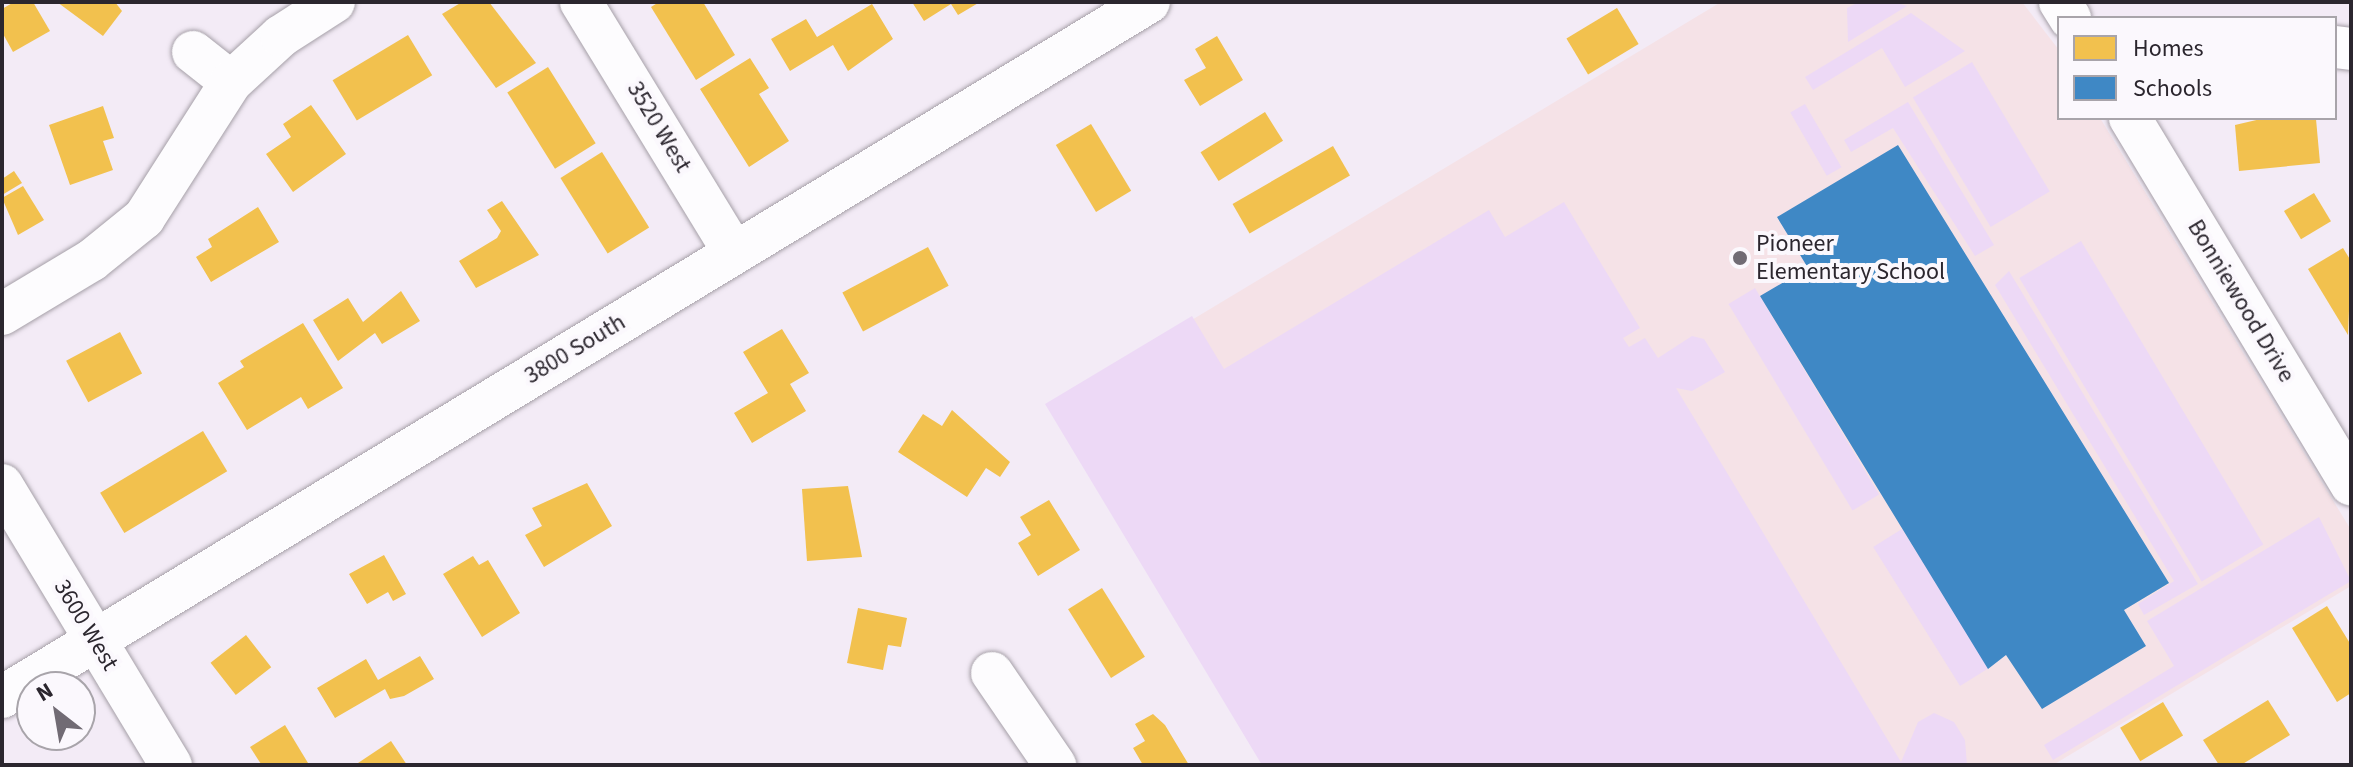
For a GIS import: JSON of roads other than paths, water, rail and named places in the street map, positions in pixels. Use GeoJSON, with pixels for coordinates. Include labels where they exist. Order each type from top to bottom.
{"type":"FeatureCollection","features":[{"type":"Feature","properties":{"kind":"street"},"geometry":{"type":"LineString","coordinates":[[2,314],[92,260],[144,218],[231,82],[281,36],[334,2]]}},
{"type":"Feature","properties":{"kind":"street","name":"3520 West"},"geometry":{"type":"LineString","coordinates":[[581,2],[734,253]]}},
{"type":"Feature","properties":{"kind":"street","name":"3800 South"},"geometry":{"type":"LineString","coordinates":[[2,697],[1149,2]]}},
{"type":"Feature","properties":{"kind":"street"},"geometry":{"type":"LineString","coordinates":[[193,52],[231,82]]}},
{"type":"Feature","properties":{"kind":"street","name":"Bonniewood Drive"},"geometry":{"type":"LineString","coordinates":[[2131,120],[2351,484]]}},
{"type":"Feature","properties":{"kind":"street","name":"3600 West"},"geometry":{"type":"LineString","coordinates":[[2,485],[171,765]]}},
{"type":"Feature","properties":{"kind":"street"},"geometry":{"type":"LineString","coordinates":[[992,673],[1055,765]]}},
{"type":"Feature","properties":{"kind":"place","name":"Pioneer Elementary School"},"geometry":{"type":"Point","coordinates":[1740,258]}}]}
